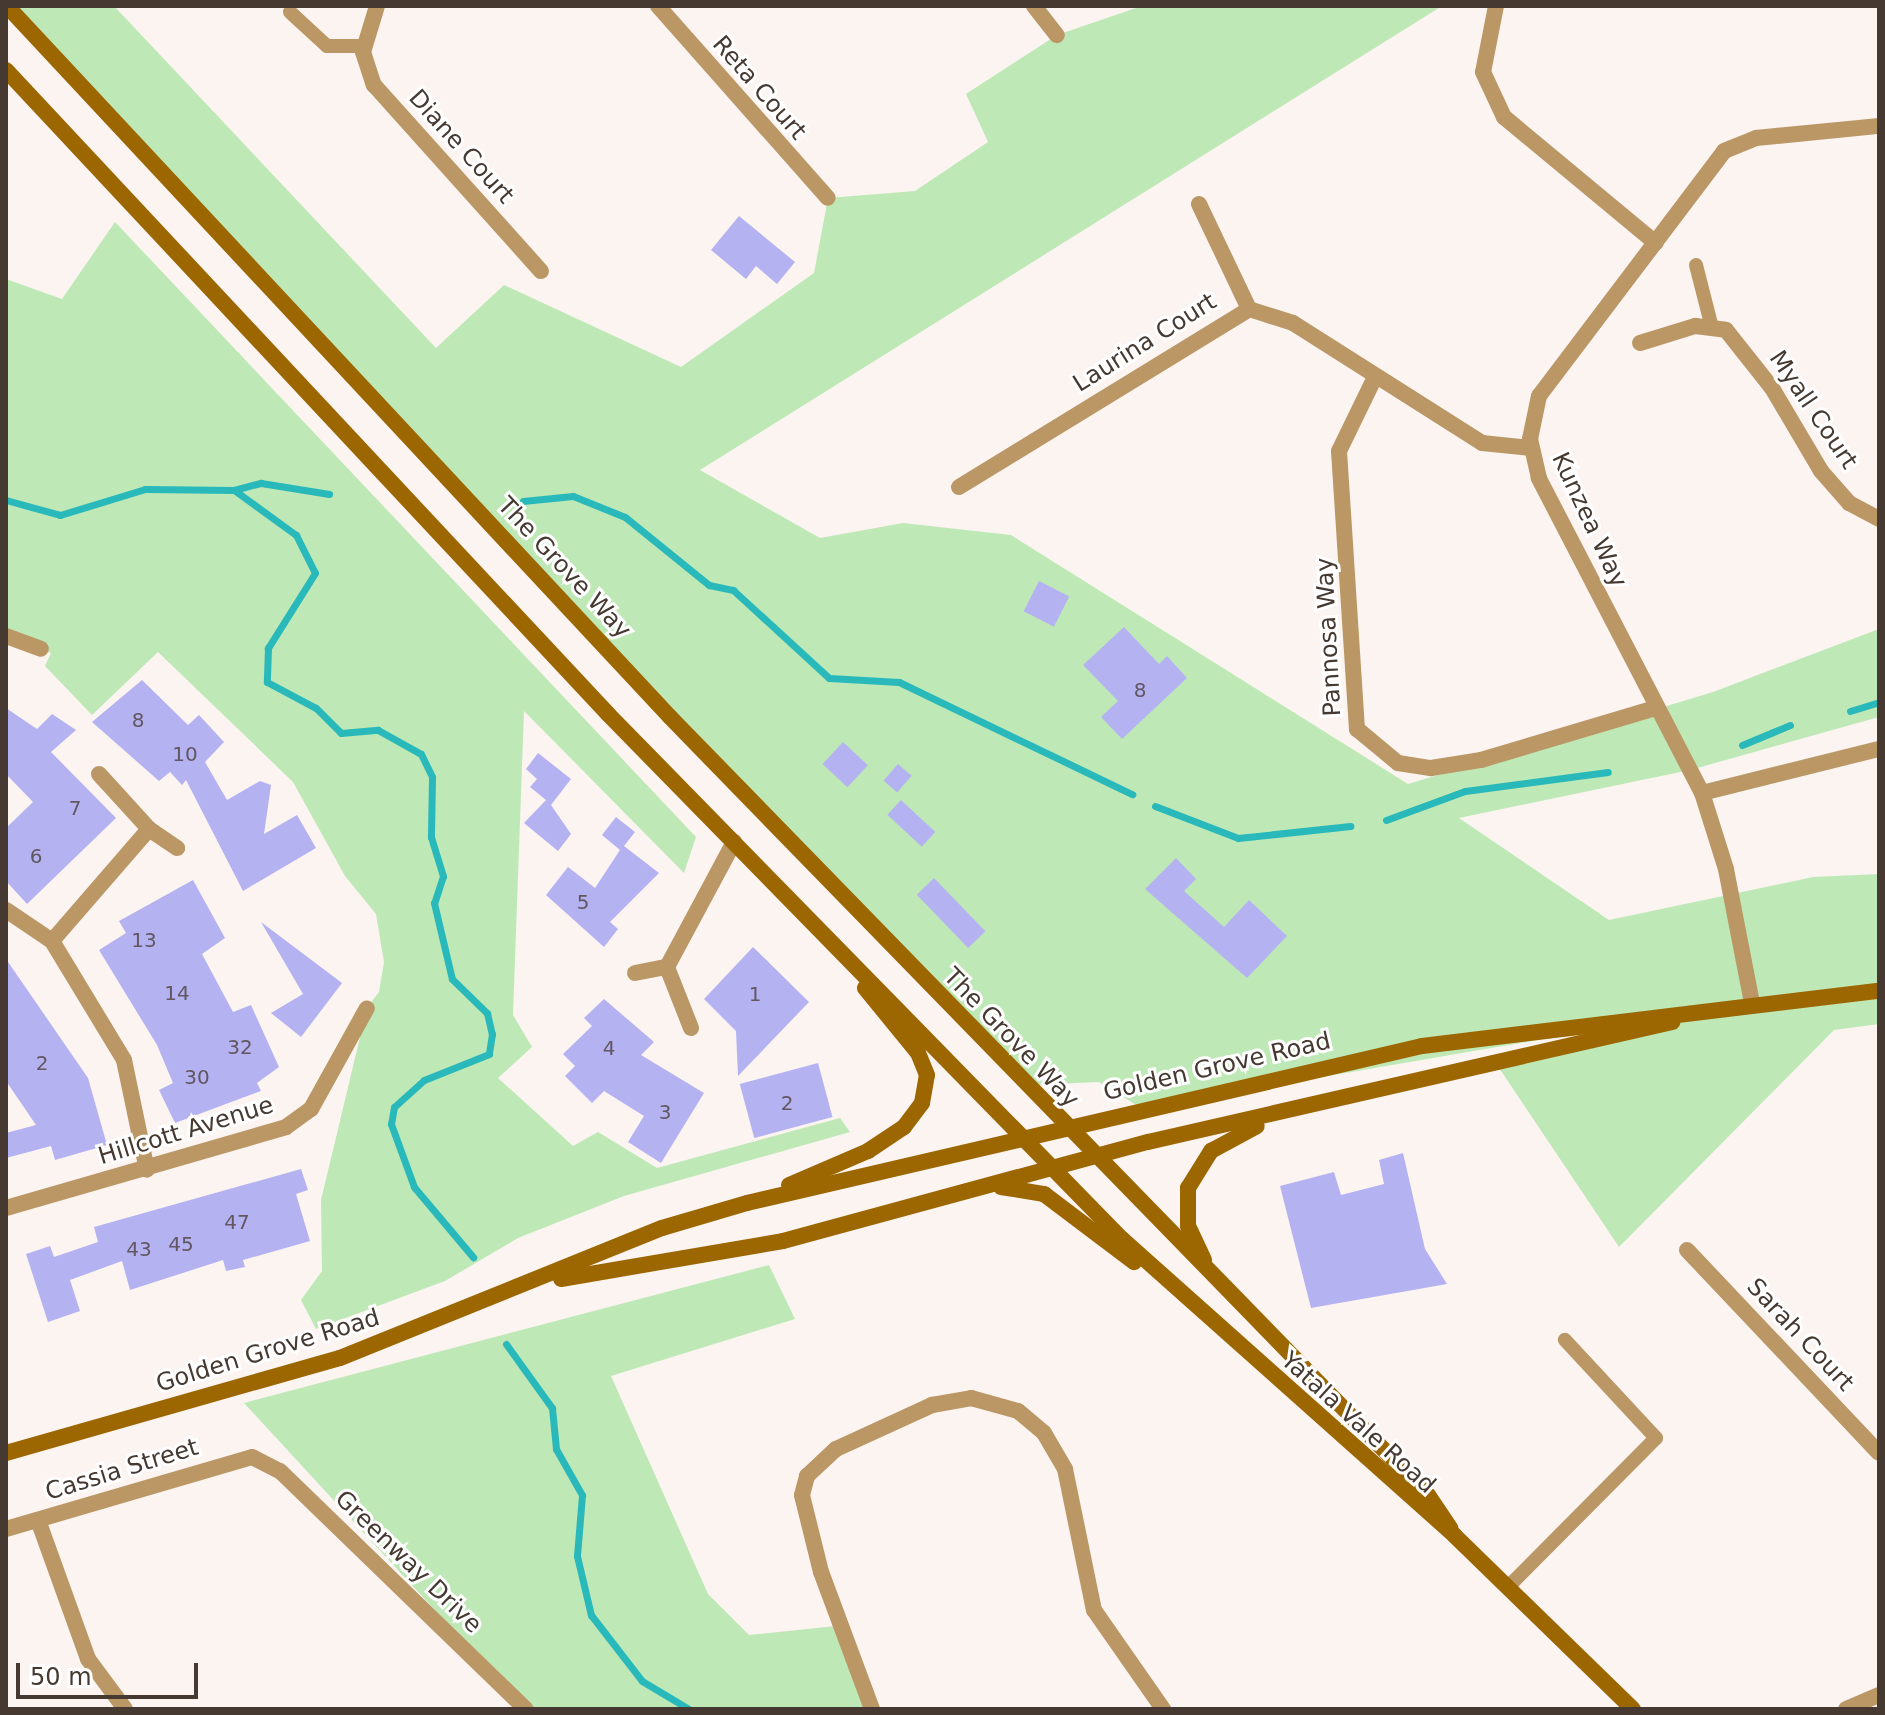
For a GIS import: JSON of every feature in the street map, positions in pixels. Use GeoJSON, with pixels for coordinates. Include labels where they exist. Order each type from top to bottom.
{"type":"FeatureCollection","features":[{"type":"Feature","properties":{"kind":"main road","name":"The Grove Way"},"geometry":{"type":"LineString","coordinates":[[7,6],[1094,1157]]}},
{"type":"Feature","properties":{"kind":"main road"},"geometry":{"type":"LineString","coordinates":[[6,70],[734,842],[1055,1168]]}},
{"type":"Feature","properties":{"kind":"main road"},"geometry":{"type":"LineString","coordinates":[[747,1203],[895,1134],[913,1118],[927,1085],[910,1043],[793,902]]}},
{"type":"Feature","properties":{"kind":"main road","name":"Golden Grove Road"},"geometry":{"type":"LineString","coordinates":[[6,1453],[340,1358],[540,1281],[662,1228],[747,1203],[1422,1046],[1752,1003],[1879,991]]}},
{"type":"Feature","properties":{"kind":"main road","name":"Golden Grove Road"},"geometry":{"type":"LineString","coordinates":[[540,1281],[681,1263],[1094,1157],[1734,1006]]}},
{"type":"Feature","properties":{"kind":"main road"},"geometry":{"type":"LineString","coordinates":[[1218,1281],[1192,1239],[1188,1188],[1211,1151],[1280,1115]]}},
{"type":"Feature","properties":{"kind":"main road","name":"Yatala Vale Road"},"geometry":{"type":"LineString","coordinates":[[1094,1157],[1428,1495],[1455,1536]]}},
{"type":"Feature","properties":{"kind":"main road","name":"Yatala Vale Road"},"geometry":{"type":"LineString","coordinates":[[1055,1168],[1172,1287],[1455,1536],[1633,1709]]}},
{"type":"Feature","properties":{"kind":"main road"},"geometry":{"type":"LineString","coordinates":[[990,1186],[1044,1194],[1172,1287]]}},
{"type":"Feature","properties":{"kind":"street"},"geometry":{"type":"LineString","coordinates":[[364,46],[377,6]]}},
{"type":"Feature","properties":{"kind":"street","name":"Reta Court"},"geometry":{"type":"LineString","coordinates":[[658,6],[828,198]]}},
{"type":"Feature","properties":{"kind":"street"},"geometry":{"type":"LineString","coordinates":[[1034,6],[1057,35]]}},
{"type":"Feature","properties":{"kind":"street"},"geometry":{"type":"LineString","coordinates":[[1496,6],[1483,72],[1504,117],[1656,243]]}},
{"type":"Feature","properties":{"kind":"street","name":"Diane Court"},"geometry":{"type":"LineString","coordinates":[[364,46],[374,85],[541,271]]}},
{"type":"Feature","properties":{"kind":"street","name":"Kunzea Way"},"geometry":{"type":"LineString","coordinates":[[1752,1003],[1726,869],[1702,793],[1655,708],[1531,448],[1539,396],[1724,151],[1756,138],[1879,126]]}},
{"type":"Feature","properties":{"kind":"street"},"geometry":{"type":"LineString","coordinates":[[1199,204],[1249,309]]}},
{"type":"Feature","properties":{"kind":"street","name":"Laurina Court"},"geometry":{"type":"LineString","coordinates":[[959,487],[1249,309],[1293,323],[1482,443],[1531,448]]}},
{"type":"Feature","properties":{"kind":"street"},"geometry":{"type":"LineString","coordinates":[[1640,343],[1711,324]]}},
{"type":"Feature","properties":{"kind":"street","name":"Myall Court"},"geometry":{"type":"LineString","coordinates":[[1711,324],[1739,342],[1821,471],[1849,503],[1879,519]]}},
{"type":"Feature","properties":{"kind":"street","name":"Pannosa Way"},"geometry":{"type":"LineString","coordinates":[[1375,377],[1339,451],[1357,729],[1398,763],[1431,768],[1481,760],[1655,708]]}},
{"type":"Feature","properties":{"kind":"street"},"geometry":{"type":"LineString","coordinates":[[6,636],[41,649]]}},
{"type":"Feature","properties":{"kind":"street"},"geometry":{"type":"LineString","coordinates":[[1702,793],[1879,749]]}},
{"type":"Feature","properties":{"kind":"street"},"geometry":{"type":"LineString","coordinates":[[99,774],[149,829],[177,848]]}},
{"type":"Feature","properties":{"kind":"street"},"geometry":{"type":"LineString","coordinates":[[52,941],[149,829]]}},
{"type":"Feature","properties":{"kind":"street"},"geometry":{"type":"LineString","coordinates":[[691,1028],[667,967],[734,842]]}},
{"type":"Feature","properties":{"kind":"street"},"geometry":{"type":"LineString","coordinates":[[6,910],[52,941],[124,1060],[147,1170]]}},
{"type":"Feature","properties":{"kind":"street"},"geometry":{"type":"LineString","coordinates":[[635,973],[667,967]]}},
{"type":"Feature","properties":{"kind":"street","name":"Hillcott Avenue"},"geometry":{"type":"LineString","coordinates":[[6,1208],[147,1170],[299,1119],[367,1008]]}},
{"type":"Feature","properties":{"kind":"street","name":"Sarah Court"},"geometry":{"type":"LineString","coordinates":[[1687,1250],[1879,1453]]}},
{"type":"Feature","properties":{"kind":"street"},"geometry":{"type":"LineString","coordinates":[[872,1709],[836,1626],[802,1495],[814,1467],[836,1449],[951,1399],[1018,1411],[1044,1433],[1065,1469],[1094,1610],[1163,1709]]}},
{"type":"Feature","properties":{"kind":"street","name":"Cassia Street"},"geometry":{"type":"LineString","coordinates":[[6,1529],[252,1457]]}},
{"type":"Feature","properties":{"kind":"street","name":"Greenway Drive"},"geometry":{"type":"LineString","coordinates":[[252,1457],[280,1471],[526,1709]]}},
{"type":"Feature","properties":{"kind":"street"},"geometry":{"type":"LineString","coordinates":[[38,1520],[88,1659],[125,1709]]}},
{"type":"Feature","properties":{"kind":"street"},"geometry":{"type":"LineString","coordinates":[[1846,1709],[1879,1695]]}},
{"type":"Feature","properties":{"kind":"lane"},"geometry":{"type":"LineString","coordinates":[[290,12],[327,46],[364,46]]}},
{"type":"Feature","properties":{"kind":"lane"},"geometry":{"type":"LineString","coordinates":[[1696,265],[1711,324]]}},
{"type":"Feature","properties":{"kind":"lane"},"geometry":{"type":"LineString","coordinates":[[1508,1587],[1656,1438],[1565,1340]]}},
{"type":"Feature","properties":{"kind":"green space"},"geometry":{"type":"Polygon","coordinates":[[[8,6],[114,6],[436,348],[504,285],[681,367],[814,273],[828,198],[915,191],[988,142],[966,94],[1057,35],[1142,6],[1442,6],[700,470],[820,538],[903,523],[1011,535],[1408,784],[1713,692],[1879,629],[1879,717],[1690,770],[1459,818],[1609,920],[1813,877],[1879,874],[1879,1024],[1834,1030],[1619,1247],[1497,1065],[1719,1009],[1141,1108],[1099,1082],[1028,1085],[8,6]]]}},
{"type":"Feature","properties":{"kind":"green space"},"geometry":{"type":"Polygon","coordinates":[[[115,222],[696,837],[684,873],[524,711],[513,1015],[532,1047],[498,1078],[573,1146],[598,1132],[657,1168],[840,1118],[850,1132],[624,1196],[518,1238],[445,1281],[316,1329],[301,1300],[322,1271],[321,1200],[367,1008],[379,992],[384,962],[376,914],[345,876],[293,782],[158,652],[92,715],[45,666],[51,653],[6,636],[6,279],[62,299],[115,222]]]}},
{"type":"Feature","properties":{"kind":"green space"},"geometry":{"type":"Polygon","coordinates":[[[769,1265],[795,1319],[611,1376],[708,1594],[749,1635],[836,1626],[872,1709],[526,1709],[244,1403],[769,1265]]]}},
{"type":"Feature","properties":{"kind":"building"},"geometry":{"type":"Polygon","coordinates":[[[739,216],[795,262],[777,284],[756,266],[746,279],[711,250],[739,216]]]}},
{"type":"Feature","properties":{"kind":"building"},"geometry":{"type":"Polygon","coordinates":[[[1039,581],[1069,596],[1054,627],[1024,611],[1039,581]]]}},
{"type":"Feature","properties":{"kind":"building"},"geometry":{"type":"Polygon","coordinates":[[[1124,627],[1159,664],[1167,656],[1187,678],[1122,739],[1101,717],[1118,701],[1083,665],[1124,627]]]}},
{"type":"Feature","properties":{"kind":"building"},"geometry":{"type":"Polygon","coordinates":[[[142,680],[188,725],[199,715],[224,742],[205,762],[227,800],[260,781],[271,785],[264,834],[297,815],[316,848],[243,891],[186,780],[182,785],[170,772],[159,781],[92,722],[142,680]]]}},
{"type":"Feature","properties":{"kind":"building"},"geometry":{"type":"Polygon","coordinates":[[[6,708],[37,729],[52,714],[76,730],[51,752],[116,818],[27,904],[6,881],[6,828],[33,802],[6,774],[6,708]]]}},
{"type":"Feature","properties":{"kind":"building"},"geometry":{"type":"Polygon","coordinates":[[[843,742],[868,765],[847,787],[823,764],[843,742]]]}},
{"type":"Feature","properties":{"kind":"building"},"geometry":{"type":"Polygon","coordinates":[[[538,753],[571,779],[551,805],[571,834],[558,851],[524,823],[546,800],[530,787],[537,779],[526,769],[538,753]]]}},
{"type":"Feature","properties":{"kind":"building"},"geometry":{"type":"Polygon","coordinates":[[[898,764],[912,776],[897,792],[884,781],[898,764]]]}},
{"type":"Feature","properties":{"kind":"building"},"geometry":{"type":"Polygon","coordinates":[[[901,800],[935,832],[922,847],[887,815],[901,800]]]}},
{"type":"Feature","properties":{"kind":"building"},"geometry":{"type":"Polygon","coordinates":[[[616,817],[635,832],[624,846],[659,873],[610,922],[618,929],[604,947],[546,895],[568,867],[595,888],[620,850],[602,835],[616,817]]]}},
{"type":"Feature","properties":{"kind":"building"},"geometry":{"type":"Polygon","coordinates":[[[1176,858],[1196,879],[1184,891],[1224,927],[1249,900],[1287,936],[1247,978],[1145,889],[1176,858]]]}},
{"type":"Feature","properties":{"kind":"building"},"geometry":{"type":"Polygon","coordinates":[[[934,878],[985,931],[968,948],[917,895],[934,878]]]}},
{"type":"Feature","properties":{"kind":"building"},"geometry":{"type":"Polygon","coordinates":[[[193,880],[225,938],[202,954],[233,1012],[251,1005],[279,1067],[257,1083],[261,1091],[175,1123],[159,1090],[173,1083],[157,1045],[99,950],[126,933],[119,921],[193,880]]]}},
{"type":"Feature","properties":{"kind":"building"},"geometry":{"type":"Polygon","coordinates":[[[261,922],[342,983],[301,1037],[271,1013],[303,994],[261,922]]]}},
{"type":"Feature","properties":{"kind":"building"},"geometry":{"type":"Polygon","coordinates":[[[753,947],[809,1002],[738,1076],[736,1031],[704,999],[753,947]]]}},
{"type":"Feature","properties":{"kind":"building"},"geometry":{"type":"Polygon","coordinates":[[[6,959],[88,1078],[107,1145],[55,1160],[51,1146],[6,1158],[6,1133],[36,1125],[6,1081],[6,959]]]}},
{"type":"Feature","properties":{"kind":"building"},"geometry":{"type":"Polygon","coordinates":[[[604,999],[654,1042],[641,1055],[704,1093],[661,1163],[628,1142],[644,1116],[604,1091],[592,1103],[565,1076],[575,1066],[563,1054],[592,1026],[584,1018],[604,999]]]}},
{"type":"Feature","properties":{"kind":"building"},"geometry":{"type":"Polygon","coordinates":[[[818,1063],[832,1117],[754,1138],[740,1084],[818,1063]]]}},
{"type":"Feature","properties":{"kind":"building"},"geometry":{"type":"Polygon","coordinates":[[[1403,1153],[1425,1249],[1447,1284],[1311,1308],[1280,1186],[1334,1172],[1341,1195],[1384,1184],[1379,1160],[1403,1153]]]}},
{"type":"Feature","properties":{"kind":"building"},"geometry":{"type":"Polygon","coordinates":[[[301,1169],[308,1190],[296,1194],[310,1241],[243,1260],[245,1267],[226,1271],[223,1260],[130,1290],[122,1261],[70,1280],[80,1311],[48,1322],[26,1254],[50,1246],[54,1257],[98,1242],[94,1227],[301,1169]]]}},
{"type":"Feature","properties":{"kind":"waterway"},"geometry":{"type":"LineString","coordinates":[[234,490],[261,483],[329,494]]}},
{"type":"Feature","properties":{"kind":"waterway"},"geometry":{"type":"LineString","coordinates":[[6,500],[60,515],[145,489],[234,490],[296,535],[315,573],[268,648],[267,682],[316,708],[341,733],[378,730],[421,754],[432,777],[431,837],[443,876],[434,903],[452,979],[487,1013],[492,1034],[489,1054],[424,1080],[394,1107],[391,1124],[414,1187],[473,1257]]}},
{"type":"Feature","properties":{"kind":"waterway"},"geometry":{"type":"LineString","coordinates":[[523,501],[573,496],[625,517],[709,585],[733,590],[829,678],[899,682],[1132,794]]}},
{"type":"Feature","properties":{"kind":"waterway"},"geometry":{"type":"LineString","coordinates":[[1850,711],[1879,702]]}},
{"type":"Feature","properties":{"kind":"waterway"},"geometry":{"type":"LineString","coordinates":[[1742,745],[1790,725]]}},
{"type":"Feature","properties":{"kind":"waterway"},"geometry":{"type":"LineString","coordinates":[[1386,820],[1465,791],[1608,772]]}},
{"type":"Feature","properties":{"kind":"waterway"},"geometry":{"type":"LineString","coordinates":[[1155,806],[1238,838],[1350,826]]}},
{"type":"Feature","properties":{"kind":"waterway"},"geometry":{"type":"LineString","coordinates":[[506,1344],[552,1408],[556,1449],[582,1495],[577,1556],[591,1615],[642,1681],[689,1709]]}}]}
